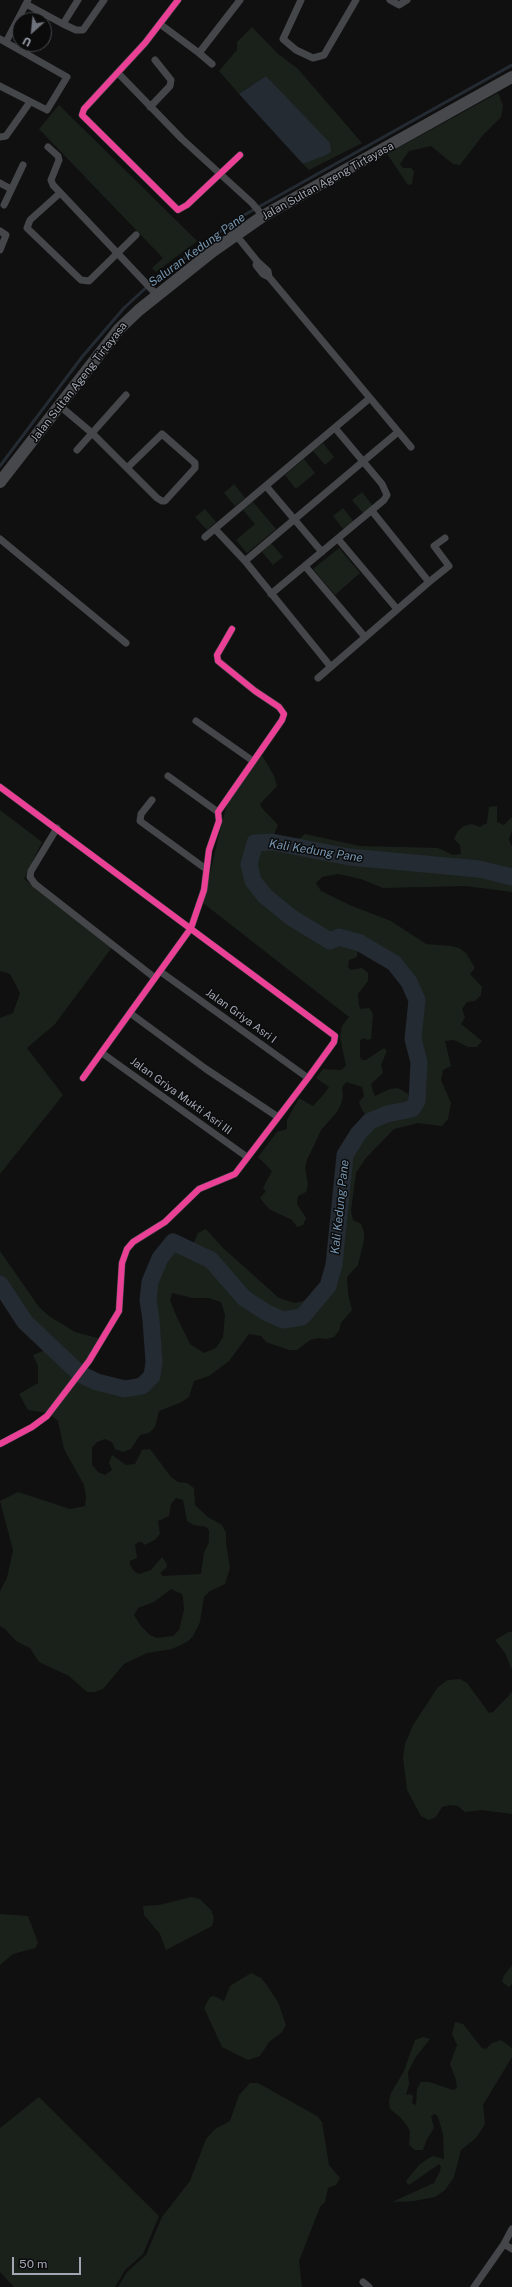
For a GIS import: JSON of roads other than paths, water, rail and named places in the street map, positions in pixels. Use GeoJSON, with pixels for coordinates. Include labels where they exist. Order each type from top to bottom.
{"type":"FeatureCollection","features":[{"type":"Feature","properties":{"kind":"main road","name":"Jalan Sultan Ageng Tirtayasa"},"geometry":{"type":"LineString","coordinates":[[0,482],[119,330],[155,293],[236,236],[261,214],[512,77]]}},
{"type":"Feature","properties":{"kind":"street"},"geometry":{"type":"LineString","coordinates":[[63,24],[78,0]]}},
{"type":"Feature","properties":{"kind":"street"},"geometry":{"type":"LineString","coordinates":[[178,0],[160,24],[118,73],[84,109],[82,115],[176,209],[181,210],[188,205],[240,155]]}},
{"type":"Feature","properties":{"kind":"street"},"geometry":{"type":"LineString","coordinates":[[199,53],[240,0]]}},
{"type":"Feature","properties":{"kind":"street"},"geometry":{"type":"LineString","coordinates":[[301,0],[283,39],[296,50],[313,58],[324,55],[356,0]]}},
{"type":"Feature","properties":{"kind":"street"},"geometry":{"type":"LineString","coordinates":[[390,0],[399,5],[407,0]]}},
{"type":"Feature","properties":{"kind":"street"},"geometry":{"type":"LineString","coordinates":[[0,86],[47,110],[67,77],[3,40],[27,2],[63,24],[83,30],[101,1]]}},
{"type":"Feature","properties":{"kind":"street"},"geometry":{"type":"LineString","coordinates":[[160,24],[212,64]]}},
{"type":"Feature","properties":{"kind":"street"},"geometry":{"type":"LineString","coordinates":[[150,107],[170,86],[172,80],[155,60]]}},
{"type":"Feature","properties":{"kind":"street"},"geometry":{"type":"LineString","coordinates":[[118,73],[150,107],[252,203],[261,214]]}},
{"type":"Feature","properties":{"kind":"street"},"geometry":{"type":"LineString","coordinates":[[0,137],[6,136],[30,102]]}},
{"type":"Feature","properties":{"kind":"street"},"geometry":{"type":"LineString","coordinates":[[48,147],[58,156],[59,160],[51,180],[60,192],[155,293]]}},
{"type":"Feature","properties":{"kind":"street"},"geometry":{"type":"LineString","coordinates":[[4,205],[23,165]]}},
{"type":"Feature","properties":{"kind":"street"},"geometry":{"type":"LineString","coordinates":[[0,183],[11,189]]}},
{"type":"Feature","properties":{"kind":"street"},"geometry":{"type":"LineString","coordinates":[[60,192],[30,220],[27,228],[84,281],[89,281],[136,235]]}},
{"type":"Feature","properties":{"kind":"street"},"geometry":{"type":"LineString","coordinates":[[0,231],[6,235],[0,250]]}},
{"type":"Feature","properties":{"kind":"street"},"geometry":{"type":"LineString","coordinates":[[236,236],[256,261],[256,265],[263,274],[269,277],[411,447]]}},
{"type":"Feature","properties":{"kind":"street"},"geometry":{"type":"LineString","coordinates":[[77,450],[126,394]]}},
{"type":"Feature","properties":{"kind":"street"},"geometry":{"type":"LineString","coordinates":[[205,537],[370,398]]}},
{"type":"Feature","properties":{"kind":"street"},"geometry":{"type":"LineString","coordinates":[[60,406],[92,433],[127,468],[157,498],[165,501],[195,468],[195,463],[162,434],[127,468]]}},
{"type":"Feature","properties":{"kind":"street"},"geometry":{"type":"LineString","coordinates":[[271,594],[372,511],[387,495],[386,490],[364,461],[335,428]]}},
{"type":"Feature","properties":{"kind":"street"},"geometry":{"type":"LineString","coordinates":[[244,561],[398,432]]}},
{"type":"Feature","properties":{"kind":"street"},"geometry":{"type":"LineString","coordinates":[[266,486],[322,552]]}},
{"type":"Feature","properties":{"kind":"street"},"geometry":{"type":"LineString","coordinates":[[372,511],[429,582]]}},
{"type":"Feature","properties":{"kind":"street"},"geometry":{"type":"LineString","coordinates":[[215,529],[244,561],[331,667]]}},
{"type":"Feature","properties":{"kind":"street"},"geometry":{"type":"LineString","coordinates":[[318,678],[449,566],[434,546],[445,538]]}},
{"type":"Feature","properties":{"kind":"street"},"geometry":{"type":"LineString","coordinates":[[0,539],[126,643]]}},
{"type":"Feature","properties":{"kind":"street"},"geometry":{"type":"LineString","coordinates":[[338,539],[397,610]]}},
{"type":"Feature","properties":{"kind":"street"},"geometry":{"type":"LineString","coordinates":[[305,566],[365,638]]}},
{"type":"Feature","properties":{"kind":"street"},"geometry":{"type":"LineString","coordinates":[[83,1078],[155,978],[161,972],[191,928],[204,890],[209,850],[218,825],[218,812],[279,726],[284,714],[279,706],[255,691],[218,661],[217,655],[232,630]]}},
{"type":"Feature","properties":{"kind":"street"},"geometry":{"type":"LineString","coordinates":[[196,721],[253,761]]}},
{"type":"Feature","properties":{"kind":"street"},"geometry":{"type":"LineString","coordinates":[[168,776],[218,812]]}},
{"type":"Feature","properties":{"kind":"street"},"geometry":{"type":"LineString","coordinates":[[0,787],[333,1032],[335,1036],[334,1042],[308,1078],[235,1174],[199,1189],[165,1222],[133,1242],[127,1249],[122,1263],[119,1311],[89,1361],[47,1416],[32,1427],[0,1444]]}},
{"type":"Feature","properties":{"kind":"street"},"geometry":{"type":"LineString","coordinates":[[152,800],[141,814],[140,821],[206,869]]}},
{"type":"Feature","properties":{"kind":"street"},"geometry":{"type":"LineString","coordinates":[[57,828],[31,871],[30,877],[35,884],[155,978]]}},
{"type":"Feature","properties":{"kind":"street","name":"Jalan Griya Asri I"},"geometry":{"type":"LineString","coordinates":[[161,972],[308,1078]]}},
{"type":"Feature","properties":{"kind":"street"},"geometry":{"type":"LineString","coordinates":[[130,1013],[206,1069],[278,1117]]}},
{"type":"Feature","properties":{"kind":"street","name":"Jalan Griya Mukti Asri III"},"geometry":{"type":"LineString","coordinates":[[102,1053],[247,1157]]}},
{"type":"Feature","properties":{"kind":"street"},"geometry":{"type":"LineString","coordinates":[[474,2287],[504,2244],[512,2229]]}},
{"type":"Feature","properties":{"kind":"street"},"geometry":{"type":"LineString","coordinates":[[504,2244],[512,2249]]}},
{"type":"Feature","properties":{"kind":"street"},"geometry":{"type":"LineString","coordinates":[[363,2282],[369,2287]]}},
{"type":"Feature","properties":{"kind":"waterway","name":"Saluran Kedung Pane"},"geometry":{"type":"LineString","coordinates":[[0,466],[82,357],[124,308],[162,273],[203,246],[230,223],[512,65]]}},
{"type":"Feature","properties":{"kind":"waterway","name":"Kali Kedung Pane"},"geometry":{"type":"LineString","coordinates":[[0,1284],[25,1322],[80,1374],[97,1382],[125,1389],[142,1386],[152,1376],[154,1362],[148,1300],[150,1282],[160,1258],[173,1242],[211,1260],[244,1298],[267,1313],[283,1320],[302,1317],[328,1286],[334,1265],[345,1155],[358,1134],[370,1121],[387,1114],[412,1109],[417,1101],[419,1062],[413,1039],[417,1000],[409,982],[394,963],[360,943],[339,937],[330,941],[292,918],[265,896],[253,881],[249,864],[255,843],[272,842],[349,857],[479,869],[512,877]]}}]}
